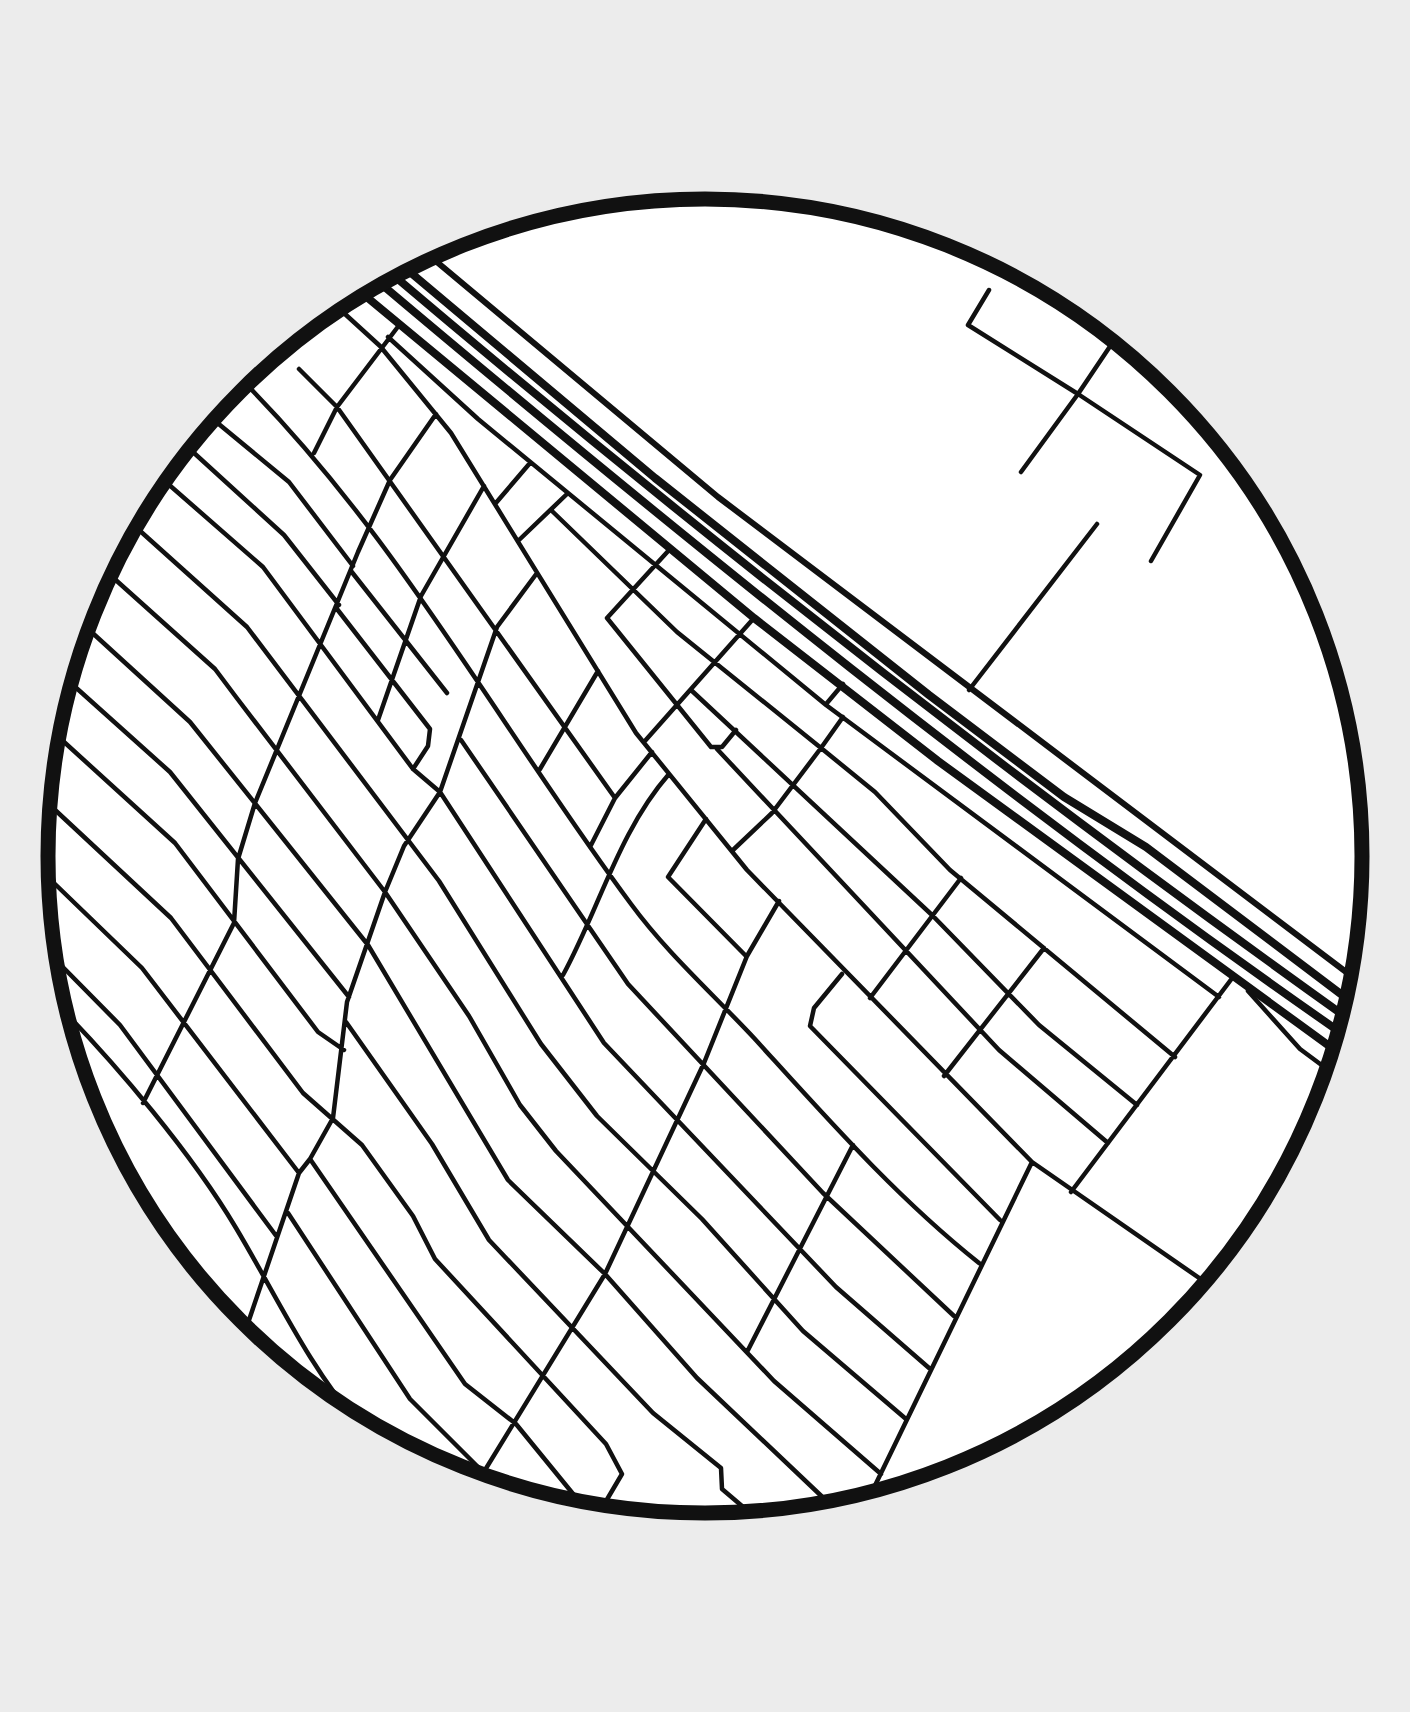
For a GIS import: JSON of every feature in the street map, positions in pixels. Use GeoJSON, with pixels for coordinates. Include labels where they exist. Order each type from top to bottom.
{"type":"FeatureCollection","features":[{"type":"Feature","properties":{"kind":"highway"},"geometry":{"type":"LineString","coordinates":[[408,270],[672,492],[929,695],[1064,797],[1146,847],[1346,998]]}},
{"type":"Feature","properties":{"kind":"highway"},"geometry":{"type":"LineString","coordinates":[[395,277],[606,456],[848,648],[1342,1014]]}},
{"type":"Feature","properties":{"kind":"highway"},"geometry":{"type":"LineString","coordinates":[[382,284],[631,495],[883,692],[1087,851],[1338,1031]]}},
{"type":"Feature","properties":{"kind":"highway"},"geometry":{"type":"LineString","coordinates":[[364,295],[754,618],[1333,1049]]}},
{"type":"Feature","properties":{"kind":"street"},"geometry":{"type":"LineString","coordinates":[[432,259],[659,450],[1350,975]]}},
{"type":"Feature","properties":{"kind":"street"},"geometry":{"type":"LineString","coordinates":[[989,290],[968,325],[1200,475],[1150,561]]}},
{"type":"Feature","properties":{"kind":"street"},"geometry":{"type":"LineString","coordinates":[[340,310],[380,346],[436,414],[644,742],[731,852],[1032,1162],[1205,1282]]}},
{"type":"Feature","properties":{"kind":"street"},"geometry":{"type":"LineString","coordinates":[[314,453],[337,407],[400,324]]}},
{"type":"Feature","properties":{"kind":"street"},"geometry":{"type":"LineString","coordinates":[[388,337],[530,462],[826,705],[1219,997]]}},
{"type":"Feature","properties":{"kind":"street"},"geometry":{"type":"LineString","coordinates":[[1021,472],[1113,342]]}},
{"type":"Feature","properties":{"kind":"street"},"geometry":{"type":"LineString","coordinates":[[299,369],[337,407],[615,798]]}},
{"type":"Feature","properties":{"kind":"street"},"geometry":{"type":"LineString","coordinates":[[247,385],[314,453],[370,526],[590,847],[673,957],[853,1145],[979,1263]]}},
{"type":"Feature","properties":{"kind":"street"},"geometry":{"type":"LineString","coordinates":[[143,1103],[235,923],[238,859],[255,803],[324,646],[352,568],[390,480],[436,414]]}},
{"type":"Feature","properties":{"kind":"street"},"geometry":{"type":"LineString","coordinates":[[214,419],[289,482],[447,693]]}},
{"type":"Feature","properties":{"kind":"street"},"geometry":{"type":"LineString","coordinates":[[190,449],[284,535],[430,729],[428,746],[413,769]]}},
{"type":"Feature","properties":{"kind":"street"},"geometry":{"type":"LineString","coordinates":[[495,504],[530,462]]}},
{"type":"Feature","properties":{"kind":"street"},"geometry":{"type":"LineString","coordinates":[[166,481],[263,567],[413,769],[440,792],[604,1042],[836,1287],[929,1368]]}},
{"type":"Feature","properties":{"kind":"street"},"geometry":{"type":"LineString","coordinates":[[378,720],[421,596],[484,486]]}},
{"type":"Feature","properties":{"kind":"street"},"geometry":{"type":"LineString","coordinates":[[518,542],[568,493]]}},
{"type":"Feature","properties":{"kind":"street"},"geometry":{"type":"LineString","coordinates":[[552,511],[718,663],[875,792],[961,878],[1175,1057]]}},
{"type":"Feature","properties":{"kind":"street"},"geometry":{"type":"LineString","coordinates":[[969,690],[1097,524]]}},
{"type":"Feature","properties":{"kind":"street"},"geometry":{"type":"LineString","coordinates":[[136,527],[224,603],[302,697],[408,839],[541,1044],[597,1116],[774,1300],[906,1419]]}},
{"type":"Feature","properties":{"kind":"street"},"geometry":{"type":"LineString","coordinates":[[670,549],[607,618],[675,707],[772,813],[980,1030],[1108,1143]]}},
{"type":"Feature","properties":{"kind":"street"},"geometry":{"type":"LineString","coordinates":[[248,1323],[299,1173],[333,1118],[349,997],[385,892],[408,839],[440,792],[497,627],[537,573]]}},
{"type":"Feature","properties":{"kind":"street"},"geometry":{"type":"LineString","coordinates":[[111,577],[214,669],[385,892],[520,1105],[747,1352],[881,1474]]}},
{"type":"Feature","properties":{"kind":"street"},"geometry":{"type":"LineString","coordinates":[[644,742],[754,618]]}},
{"type":"Feature","properties":{"kind":"street"},"geometry":{"type":"LineString","coordinates":[[89,630],[190,722],[368,945],[508,1180],[605,1274],[698,1378],[827,1501]]}},
{"type":"Feature","properties":{"kind":"street"},"geometry":{"type":"LineString","coordinates":[[539,772],[561,727],[598,671]]}},
{"type":"Feature","properties":{"kind":"street"},"geometry":{"type":"LineString","coordinates":[[71,683],[170,772],[349,997]]}},
{"type":"Feature","properties":{"kind":"street"},"geometry":{"type":"LineString","coordinates":[[826,705],[843,685]]}},
{"type":"Feature","properties":{"kind":"street"},"geometry":{"type":"LineString","coordinates":[[692,690],[791,788],[932,915],[1064,1048],[1137,1105]]}},
{"type":"Feature","properties":{"kind":"street"},"geometry":{"type":"LineString","coordinates":[[731,852],[772,813],[843,717]]}},
{"type":"Feature","properties":{"kind":"street"},"geometry":{"type":"LineString","coordinates":[[717,749],[736,730]]}},
{"type":"Feature","properties":{"kind":"street"},"geometry":{"type":"LineString","coordinates":[[59,738],[175,843],[319,1032],[344,1050]]}},
{"type":"Feature","properties":{"kind":"street"},"geometry":{"type":"LineString","coordinates":[[461,740],[586,931],[652,1012],[826,1195],[954,1316]]}},
{"type":"Feature","properties":{"kind":"street"},"geometry":{"type":"LineString","coordinates":[[590,847],[615,798],[652,752]]}},
{"type":"Feature","properties":{"kind":"street"},"geometry":{"type":"LineString","coordinates":[[562,976],[648,799],[669,774]]}},
{"type":"Feature","properties":{"kind":"street"},"geometry":{"type":"LineString","coordinates":[[50,805],[135,879],[212,970],[303,1093],[333,1118],[387,1179],[435,1259],[606,1444],[622,1472],[604,1504]]}},
{"type":"Feature","properties":{"kind":"street"},"geometry":{"type":"LineString","coordinates":[[706,819],[668,877],[747,956]]}},
{"type":"Feature","properties":{"kind":"street"},"geometry":{"type":"LineString","coordinates":[[48,876],[104,926],[299,1173]]}},
{"type":"Feature","properties":{"kind":"street"},"geometry":{"type":"LineString","coordinates":[[869,998],[961,878]]}},
{"type":"Feature","properties":{"kind":"street"},"geometry":{"type":"LineString","coordinates":[[484,1474],[540,1374],[605,1274],[704,1063],[747,956],[779,901]]}},
{"type":"Feature","properties":{"kind":"street"},"geometry":{"type":"LineString","coordinates":[[944,1076],[1044,948]]}},
{"type":"Feature","properties":{"kind":"street"},"geometry":{"type":"LineString","coordinates":[[57,961],[120,1025],[278,1237]]}},
{"type":"Feature","properties":{"kind":"street"},"geometry":{"type":"LineString","coordinates":[[844,972],[814,1008],[810,1026],[1000,1220]]}},
{"type":"Feature","properties":{"kind":"street"},"geometry":{"type":"LineString","coordinates":[[1071,1192],[1233,977]]}},
{"type":"Feature","properties":{"kind":"street"},"geometry":{"type":"LineString","coordinates":[[1243,985],[1300,1049],[1326,1069]]}},
{"type":"Feature","properties":{"kind":"street"},"geometry":{"type":"LineString","coordinates":[[68,1018],[143,1103],[264,1274],[349,1407]]}},
{"type":"Feature","properties":{"kind":"street"},"geometry":{"type":"LineString","coordinates":[[346,1022],[431,1144],[489,1240],[653,1413],[721,1468],[722,1489],[750,1512]]}},
{"type":"Feature","properties":{"kind":"street"},"geometry":{"type":"LineString","coordinates":[[747,1352],[853,1145]]}},
{"type":"Feature","properties":{"kind":"street"},"geometry":{"type":"LineString","coordinates":[[310,1160],[465,1384],[516,1424],[579,1500]]}},
{"type":"Feature","properties":{"kind":"street"},"geometry":{"type":"LineString","coordinates":[[872,1492],[979,1263],[1032,1162]]}},
{"type":"Feature","properties":{"kind":"street"},"geometry":{"type":"LineString","coordinates":[[288,1213],[410,1400],[477,1472]]}},
{"type":"Feature","properties":{"kind":"street"},"geometry":{"type":"LineString","coordinates":[[157,1217],[188,1261]]}},
{"type":"Feature","properties":{"kind":"street"},"geometry":{"type":"LineString","coordinates":[[237,1317],[248,1323],[253,1333]]}}]}
